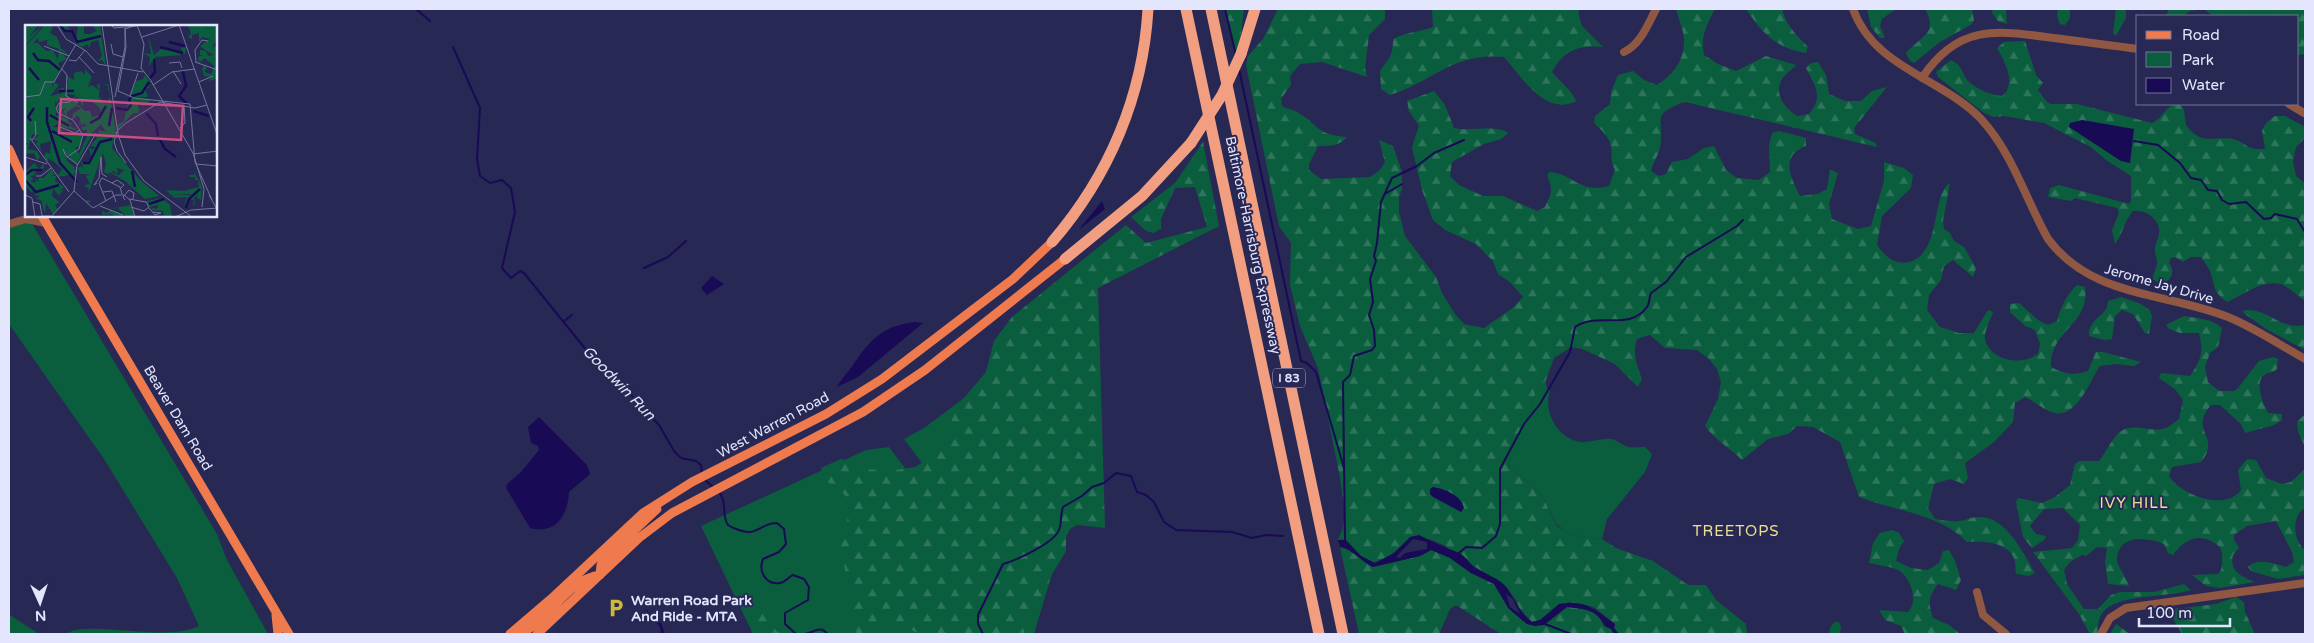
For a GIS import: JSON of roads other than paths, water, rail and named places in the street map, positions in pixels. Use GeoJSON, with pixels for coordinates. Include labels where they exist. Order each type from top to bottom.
{"type":"FeatureCollection","features":[{"type":"Feature","properties":{"kind":"highway"},"geometry":{"type":"LineString","coordinates":[[1052,242],[1095,184],[1118,140],[1127,117],[1140,71],[1148,9]]}},
{"type":"Feature","properties":{"kind":"highway","name":"Baltimore-Harrisburg Expressway"},"geometry":{"type":"LineString","coordinates":[[1186,9],[1319,634]]}},
{"type":"Feature","properties":{"kind":"highway","name":"Baltimore-Harrisburg Expressway"},"geometry":{"type":"LineString","coordinates":[[1211,9],[1343,634]]}},
{"type":"Feature","properties":{"kind":"highway"},"geometry":{"type":"LineString","coordinates":[[1065,258],[1142,196],[1191,143],[1222,95],[1241,54],[1255,9]]}},
{"type":"Feature","properties":{"kind":"main road"},"geometry":{"type":"LineString","coordinates":[[9,149],[25,185]]}},
{"type":"Feature","properties":{"kind":"main road","name":"Beaver Dam Road"},"geometry":{"type":"LineString","coordinates":[[44,220],[289,634]]}},
{"type":"Feature","properties":{"kind":"main road","name":"West Warren Road"},"geometry":{"type":"LineString","coordinates":[[510,634],[551,599],[643,513],[692,482],[826,414],[882,379],[1013,279],[1052,242]]}},
{"type":"Feature","properties":{"kind":"main road"},"geometry":{"type":"LineString","coordinates":[[537,634],[653,526],[672,513],[836,428],[891,394],[946,354],[1065,258]]}},
{"type":"Feature","properties":{"kind":"main road"},"geometry":{"type":"LineString","coordinates":[[600,575],[601,565],[605,558],[644,520],[680,489]]}},
{"type":"Feature","properties":{"kind":"main road"},"geometry":{"type":"LineString","coordinates":[[520,634],[549,612],[581,581],[600,575]]}},
{"type":"Feature","properties":{"kind":"main road"},"geometry":{"type":"LineString","coordinates":[[276,612],[278,634]]}},
{"type":"Feature","properties":{"kind":"street"},"geometry":{"type":"LineString","coordinates":[[1624,52],[1640,39],[1656,9]]}},
{"type":"Feature","properties":{"kind":"street","name":"Jerome Jay Drive"},"geometry":{"type":"LineString","coordinates":[[1853,9],[1862,27],[1881,50],[1953,97],[1979,117],[2002,146],[2048,238],[2065,259],[2089,276],[2117,286],[2229,317],[2305,359]]}},
{"type":"Feature","properties":{"kind":"street"},"geometry":{"type":"LineString","coordinates":[[1922,78],[1933,62],[1951,46],[1976,34],[1988,32],[2012,32],[2136,49]]}},
{"type":"Feature","properties":{"kind":"street"},"geometry":{"type":"LineString","coordinates":[[2291,105],[2304,113]]}},
{"type":"Feature","properties":{"kind":"street"},"geometry":{"type":"LineString","coordinates":[[9,224],[26,219],[44,220]]}},
{"type":"Feature","properties":{"kind":"street"},"geometry":{"type":"LineString","coordinates":[[2101,634],[2110,618],[2126,608],[2305,583]]}},
{"type":"Feature","properties":{"kind":"street"},"geometry":{"type":"LineString","coordinates":[[1977,592],[1983,615],[2006,634]]}},
{"type":"Feature","properties":{"kind":"water"},"geometry":{"type":"Polygon","coordinates":[[[2082,120],[2134,129],[2130,163],[2121,161],[2069,127],[2070,123],[2082,120]]]}},
{"type":"Feature","properties":{"kind":"water"},"geometry":{"type":"Polygon","coordinates":[[[1102,201],[1105,209],[1080,229],[1081,227],[1102,201]]]}},
{"type":"Feature","properties":{"kind":"water"},"geometry":{"type":"Polygon","coordinates":[[[712,276],[724,284],[707,295],[701,288],[712,276]]]}},
{"type":"Feature","properties":{"kind":"water"},"geometry":{"type":"Polygon","coordinates":[[[915,322],[923,323],[858,377],[837,387],[864,350],[877,336],[893,327],[915,322]]]}},
{"type":"Feature","properties":{"kind":"water"},"geometry":{"type":"Polygon","coordinates":[[[539,417],[587,465],[590,474],[569,492],[563,515],[554,526],[547,529],[530,528],[506,488],[507,484],[521,472],[539,450],[538,446],[531,443],[528,427],[539,417]]]}},
{"type":"Feature","properties":{"kind":"water"},"geometry":{"type":"Polygon","coordinates":[[[1433,487],[1456,496],[1464,508],[1461,512],[1433,497],[1430,494],[1430,489],[1433,487]]]}},
{"type":"Feature","properties":{"kind":"water"},"geometry":{"type":"Polygon","coordinates":[[[1419,535],[1460,553],[1474,567],[1504,585],[1521,610],[1532,622],[1540,620],[1559,604],[1577,603],[1590,607],[1615,624],[1614,628],[1619,634],[1614,634],[1594,613],[1584,609],[1567,607],[1544,625],[1535,626],[1527,624],[1509,609],[1494,584],[1471,573],[1450,558],[1431,550],[1420,556],[1373,567],[1348,550],[1340,547],[1338,540],[1346,540],[1361,556],[1375,563],[1394,553],[1410,537],[1419,535]],[[1413,539],[1396,557],[1400,558],[1405,553],[1427,549],[1427,542],[1413,539]],[[1506,594],[1510,607],[1520,614],[1512,598],[1506,594]]]}},
{"type":"Feature","properties":{"kind":"water"},"geometry":{"type":"Polygon","coordinates":[[[644,608],[661,623],[665,634],[661,634],[660,627],[644,608]]]}},
{"type":"Feature","properties":{"kind":"waterway","name":"Goodwin Run"},"geometry":{"type":"LineString","coordinates":[[416,9],[430,21]]}},
{"type":"Feature","properties":{"kind":"waterway"},"geometry":{"type":"LineString","coordinates":[[1225,9],[1236,55]]}},
{"type":"Feature","properties":{"kind":"waterway","name":"Goodwin Run"},"geometry":{"type":"LineString","coordinates":[[453,47],[480,108],[477,159],[480,176],[490,183],[502,180],[511,188],[515,212],[502,268],[511,278],[520,271],[524,273],[587,351],[609,371],[659,425],[674,451],[681,458],[696,461],[701,465],[702,474]]}},
{"type":"Feature","properties":{"kind":"waterway"},"geometry":{"type":"LineString","coordinates":[[1239,69],[1301,361],[1307,363],[1316,372],[1344,468]]}},
{"type":"Feature","properties":{"kind":"waterway"},"geometry":{"type":"LineString","coordinates":[[1345,541],[1343,382],[1350,375],[1354,356],[1372,350],[1375,346],[1374,330],[1369,315],[1373,302],[1370,279],[1376,261],[1374,256],[1381,202],[1392,178],[1417,166],[1434,153],[1464,140]]}},
{"type":"Feature","properties":{"kind":"waterway"},"geometry":{"type":"LineString","coordinates":[[2134,141],[2158,145],[2180,163],[2191,178],[2201,180],[2208,190],[2217,191],[2222,200],[2229,204],[2246,202],[2264,219],[2271,218],[2275,214],[2297,219],[2305,232]]}},
{"type":"Feature","properties":{"kind":"waterway"},"geometry":{"type":"LineString","coordinates":[[1385,194],[1402,184]]}},
{"type":"Feature","properties":{"kind":"waterway"},"geometry":{"type":"LineString","coordinates":[[1459,553],[1466,547],[1482,548],[1496,536],[1500,524],[1500,469],[1524,424],[1540,404],[1570,352],[1575,327],[1593,321],[1622,320],[1640,314],[1647,307],[1651,293],[1666,282],[1686,257],[1737,226],[1743,220]]}},
{"type":"Feature","properties":{"kind":"waterway"},"geometry":{"type":"LineString","coordinates":[[644,268],[668,257],[686,241]]}},
{"type":"Feature","properties":{"kind":"waterway"},"geometry":{"type":"LineString","coordinates":[[564,321],[572,315]]}},
{"type":"Feature","properties":{"kind":"waterway"},"geometry":{"type":"LineString","coordinates":[[983,634],[978,624],[978,615],[1003,564],[1026,555],[1050,540],[1059,530],[1063,507],[1082,496],[1092,487],[1104,483],[1116,473],[1131,476],[1137,492],[1146,495],[1154,502],[1164,522],[1176,530],[1232,532],[1252,538],[1266,535],[1283,536]]}},
{"type":"Feature","properties":{"kind":"waterway","name":"Goodwin Run"},"geometry":{"type":"LineString","coordinates":[[705,480],[713,487]]}},
{"type":"Feature","properties":{"kind":"waterway","name":"Goodwin Run"},"geometry":{"type":"LineString","coordinates":[[718,491],[723,499],[728,525],[745,532],[755,531],[767,525],[777,523],[784,529],[786,544],[779,552],[763,559],[762,573],[767,580],[775,583],[782,582],[793,575],[804,579],[809,587],[808,600],[785,613],[785,624],[796,634]]}},
{"type":"Feature","properties":{"kind":"waterway"},"geometry":{"type":"LineString","coordinates":[[1545,624],[1571,634]]}},
{"type":"Feature","properties":{"kind":"waterway","name":"Goodwin Run"},"geometry":{"type":"LineString","coordinates":[[805,634],[817,630],[825,631],[828,634]]}},
{"type":"Feature","properties":{"kind":"place","name":"Warren Road Park And Ride - MTA"},"geometry":{"type":"Point","coordinates":[616,608]}},
{"type":"Feature","properties":{"kind":"district","name":"IVY HILL"},"geometry":{"type":"Point","coordinates":[2134,503]}},
{"type":"Feature","properties":{"kind":"district","name":"TREETOPS"},"geometry":{"type":"Point","coordinates":[1736,531]}}]}
